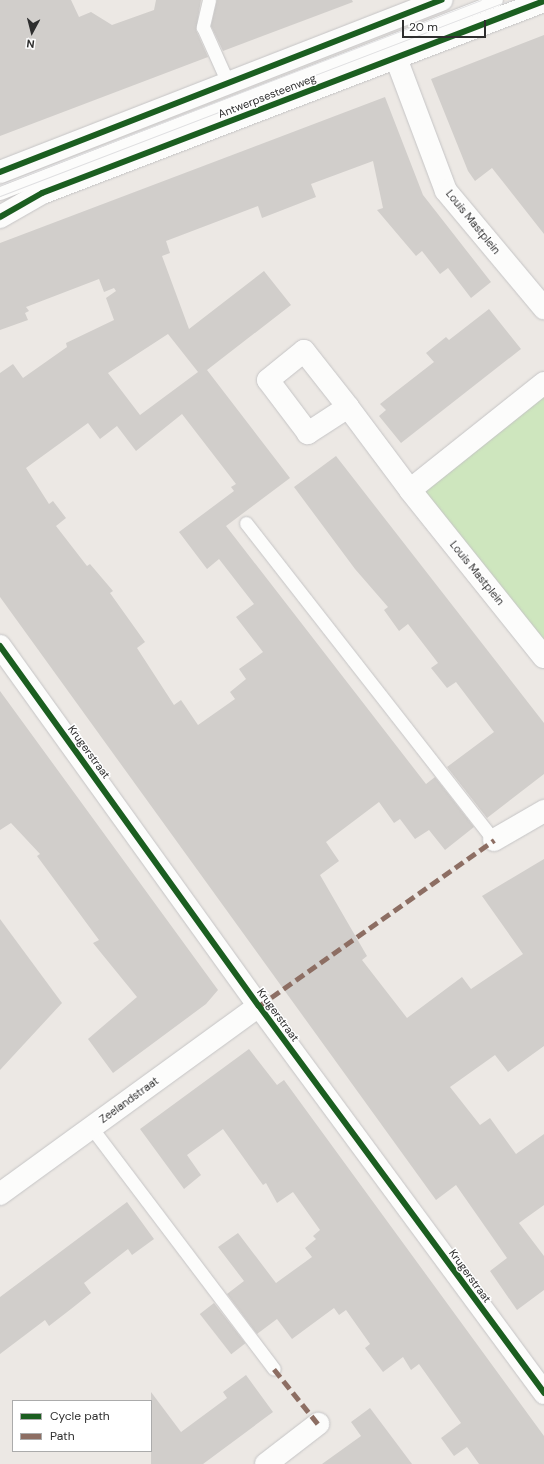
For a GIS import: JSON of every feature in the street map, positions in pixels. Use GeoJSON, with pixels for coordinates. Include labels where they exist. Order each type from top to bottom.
{"type":"FeatureCollection","features":[{"type":"Feature","properties":{"kind":"street"},"geometry":{"type":"LineString","coordinates":[[0,172],[442,0]]}},
{"type":"Feature","properties":{"kind":"street","name":"Antwerpsesteenweg"},"geometry":{"type":"LineString","coordinates":[[0,217],[42,193],[544,1]]}},
{"type":"Feature","properties":{"kind":"street","name":"Louis Mastplein"},"geometry":{"type":"LineString","coordinates":[[396,58],[446,191],[544,308]]}},
{"type":"Feature","properties":{"kind":"street"},"geometry":{"type":"LineString","coordinates":[[410,490],[544,383]]}},
{"type":"Feature","properties":{"kind":"street","name":"Louis Mastplein"},"geometry":{"type":"LineString","coordinates":[[348,407],[410,490],[544,656]]}},
{"type":"Feature","properties":{"kind":"street","name":"Krugerstraat"},"geometry":{"type":"LineString","coordinates":[[0,646],[259,1006],[544,1393]]}},
{"type":"Feature","properties":{"kind":"street"},"geometry":{"type":"LineString","coordinates":[[494,840],[544,811]]}},
{"type":"Feature","properties":{"kind":"street","name":"Zeelandstraat"},"geometry":{"type":"LineString","coordinates":[[0,1194],[259,1006]]}},
{"type":"Feature","properties":{"kind":"street"},"geometry":{"type":"LineString","coordinates":[[266,1464],[318,1424]]}},
{"type":"Feature","properties":{"kind":"lane"},"geometry":{"type":"LineString","coordinates":[[208,0],[203,27],[228,82]]}},
{"type":"Feature","properties":{"kind":"lane"},"geometry":{"type":"LineString","coordinates":[[0,192],[496,0]]}},
{"type":"Feature","properties":{"kind":"lane"},"geometry":{"type":"LineString","coordinates":[[246,523],[494,840]]}},
{"type":"Feature","properties":{"kind":"lane"},"geometry":{"type":"LineString","coordinates":[[91,1127],[274,1369]]}},
{"type":"Feature","properties":{"kind":"green space"},"geometry":{"type":"Polygon","coordinates":[[[544,383],[544,657],[410,490],[544,383]]]}},
{"type":"Feature","properties":{"kind":"building"},"geometry":{"type":"Polygon","coordinates":[[[0,0],[71,0],[79,17],[91,12],[112,25],[154,10],[156,0],[201,0],[196,30],[208,57],[0,136],[0,0]]]}},
{"type":"Feature","properties":{"kind":"building"},"geometry":{"type":"Polygon","coordinates":[[[217,0],[352,0],[353,2],[223,51],[211,26],[217,0]]]}},
{"type":"Feature","properties":{"kind":"building"},"geometry":{"type":"Polygon","coordinates":[[[544,35],[544,234],[492,168],[475,181],[468,171],[431,79],[544,35]]]}},
{"type":"Feature","properties":{"kind":"building"},"geometry":{"type":"Polygon","coordinates":[[[385,97],[423,195],[491,282],[471,298],[448,268],[440,274],[422,251],[416,256],[377,210],[383,208],[373,161],[311,184],[316,197],[262,218],[258,206],[166,241],[170,253],[162,256],[189,329],[264,271],[291,305],[207,370],[290,478],[226,526],[426,784],[435,777],[474,827],[445,850],[429,830],[415,839],[400,819],[394,823],[379,802],[326,842],[339,861],[320,875],[367,956],[362,960],[407,1018],[462,977],[471,989],[523,954],[482,896],[544,859],[544,1046],[508,1072],[495,1055],[450,1087],[480,1125],[490,1118],[516,1154],[544,1134],[544,1205],[519,1223],[544,1256],[544,1290],[517,1310],[490,1271],[507,1258],[456,1185],[436,1200],[0,597],[0,373],[13,364],[23,378],[67,347],[66,343],[114,320],[106,298],[116,291],[114,288],[104,292],[99,279],[26,307],[29,311],[25,313],[28,320],[0,330],[0,243],[385,97]],[[168,334],[108,373],[140,415],[198,372],[168,334]],[[182,414],[136,451],[117,426],[100,439],[88,423],[26,468],[49,504],[53,501],[66,518],[56,526],[87,566],[90,564],[113,591],[110,593],[145,642],[137,648],[174,705],[181,700],[198,725],[235,699],[230,692],[246,679],[239,669],[263,652],[236,617],[254,604],[219,559],[207,569],[179,532],[234,491],[231,487],[236,484],[182,414]]]}},
{"type":"Feature","properties":{"kind":"building"},"geometry":{"type":"Polygon","coordinates":[[[489,309],[521,349],[401,443],[379,416],[386,410],[380,404],[434,362],[426,353],[446,337],[449,340],[489,309]]]}},
{"type":"Feature","properties":{"kind":"building"},"geometry":{"type":"Polygon","coordinates":[[[336,456],[544,723],[544,774],[487,818],[447,767],[494,732],[456,682],[447,688],[431,668],[438,663],[408,624],[399,631],[384,610],[388,607],[355,569],[294,487],[336,456]]]}},
{"type":"Feature","properties":{"kind":"building"},"geometry":{"type":"Polygon","coordinates":[[[0,691],[218,990],[206,1004],[113,1073],[88,1039],[137,997],[93,943],[99,940],[37,856],[40,854],[11,823],[0,830],[0,691]]]}},
{"type":"Feature","properties":{"kind":"building"},"geometry":{"type":"Polygon","coordinates":[[[0,919],[62,1003],[0,1070],[0,919]]]}},
{"type":"Feature","properties":{"kind":"building"},"geometry":{"type":"Polygon","coordinates":[[[249,1049],[277,1085],[284,1080],[544,1436],[544,1464],[479,1464],[467,1447],[454,1456],[441,1438],[461,1423],[419,1364],[411,1370],[403,1357],[383,1372],[365,1348],[370,1344],[346,1310],[339,1315],[334,1308],[292,1339],[277,1319],[257,1334],[227,1294],[244,1281],[218,1247],[238,1233],[276,1283],[312,1257],[305,1248],[316,1239],[313,1236],[320,1230],[293,1192],[277,1203],[266,1183],[263,1185],[223,1129],[187,1155],[201,1175],[184,1189],[140,1129],[249,1049]]]}},
{"type":"Feature","properties":{"kind":"building"},"geometry":{"type":"Polygon","coordinates":[[[127,1202],[154,1239],[132,1255],[128,1249],[84,1283],[91,1293],[49,1326],[45,1320],[0,1354],[0,1297],[127,1202]]]}},
{"type":"Feature","properties":{"kind":"building"},"geometry":{"type":"Polygon","coordinates":[[[214,1303],[245,1343],[231,1354],[200,1314],[214,1303]]]}},
{"type":"Feature","properties":{"kind":"building"},"geometry":{"type":"Polygon","coordinates":[[[246,1375],[273,1412],[203,1464],[151,1464],[151,1392],[181,1432],[227,1398],[223,1392],[246,1375]]]}},
{"type":"Feature","properties":{"kind":"building"},"geometry":{"type":"Polygon","coordinates":[[[370,1408],[412,1464],[322,1464],[361,1436],[351,1422],[370,1408]]]}},
{"type":"Feature","properties":{"kind":"tram line"},"geometry":{"type":"LineString","coordinates":[[0,185],[481,0]]}},
{"type":"Feature","properties":{"kind":"tram line"},"geometry":{"type":"LineString","coordinates":[[0,196],[510,0]]}},
{"type":"Feature","properties":{"kind":"marked path"},"geometry":{"type":"LineString","coordinates":[[259,1006],[494,840]]}},
{"type":"Feature","properties":{"kind":"marked path"},"geometry":{"type":"LineString","coordinates":[[274,1369],[318,1424]]}},
{"type":"Feature","properties":{"kind":"cycle path"},"geometry":{"type":"LineString","coordinates":[[0,172],[442,0]]}},
{"type":"Feature","properties":{"kind":"cycle path"},"geometry":{"type":"LineString","coordinates":[[0,217],[42,193],[544,1]]}},
{"type":"Feature","properties":{"kind":"cycle path"},"geometry":{"type":"LineString","coordinates":[[0,646],[259,1006],[544,1393]]}}]}
